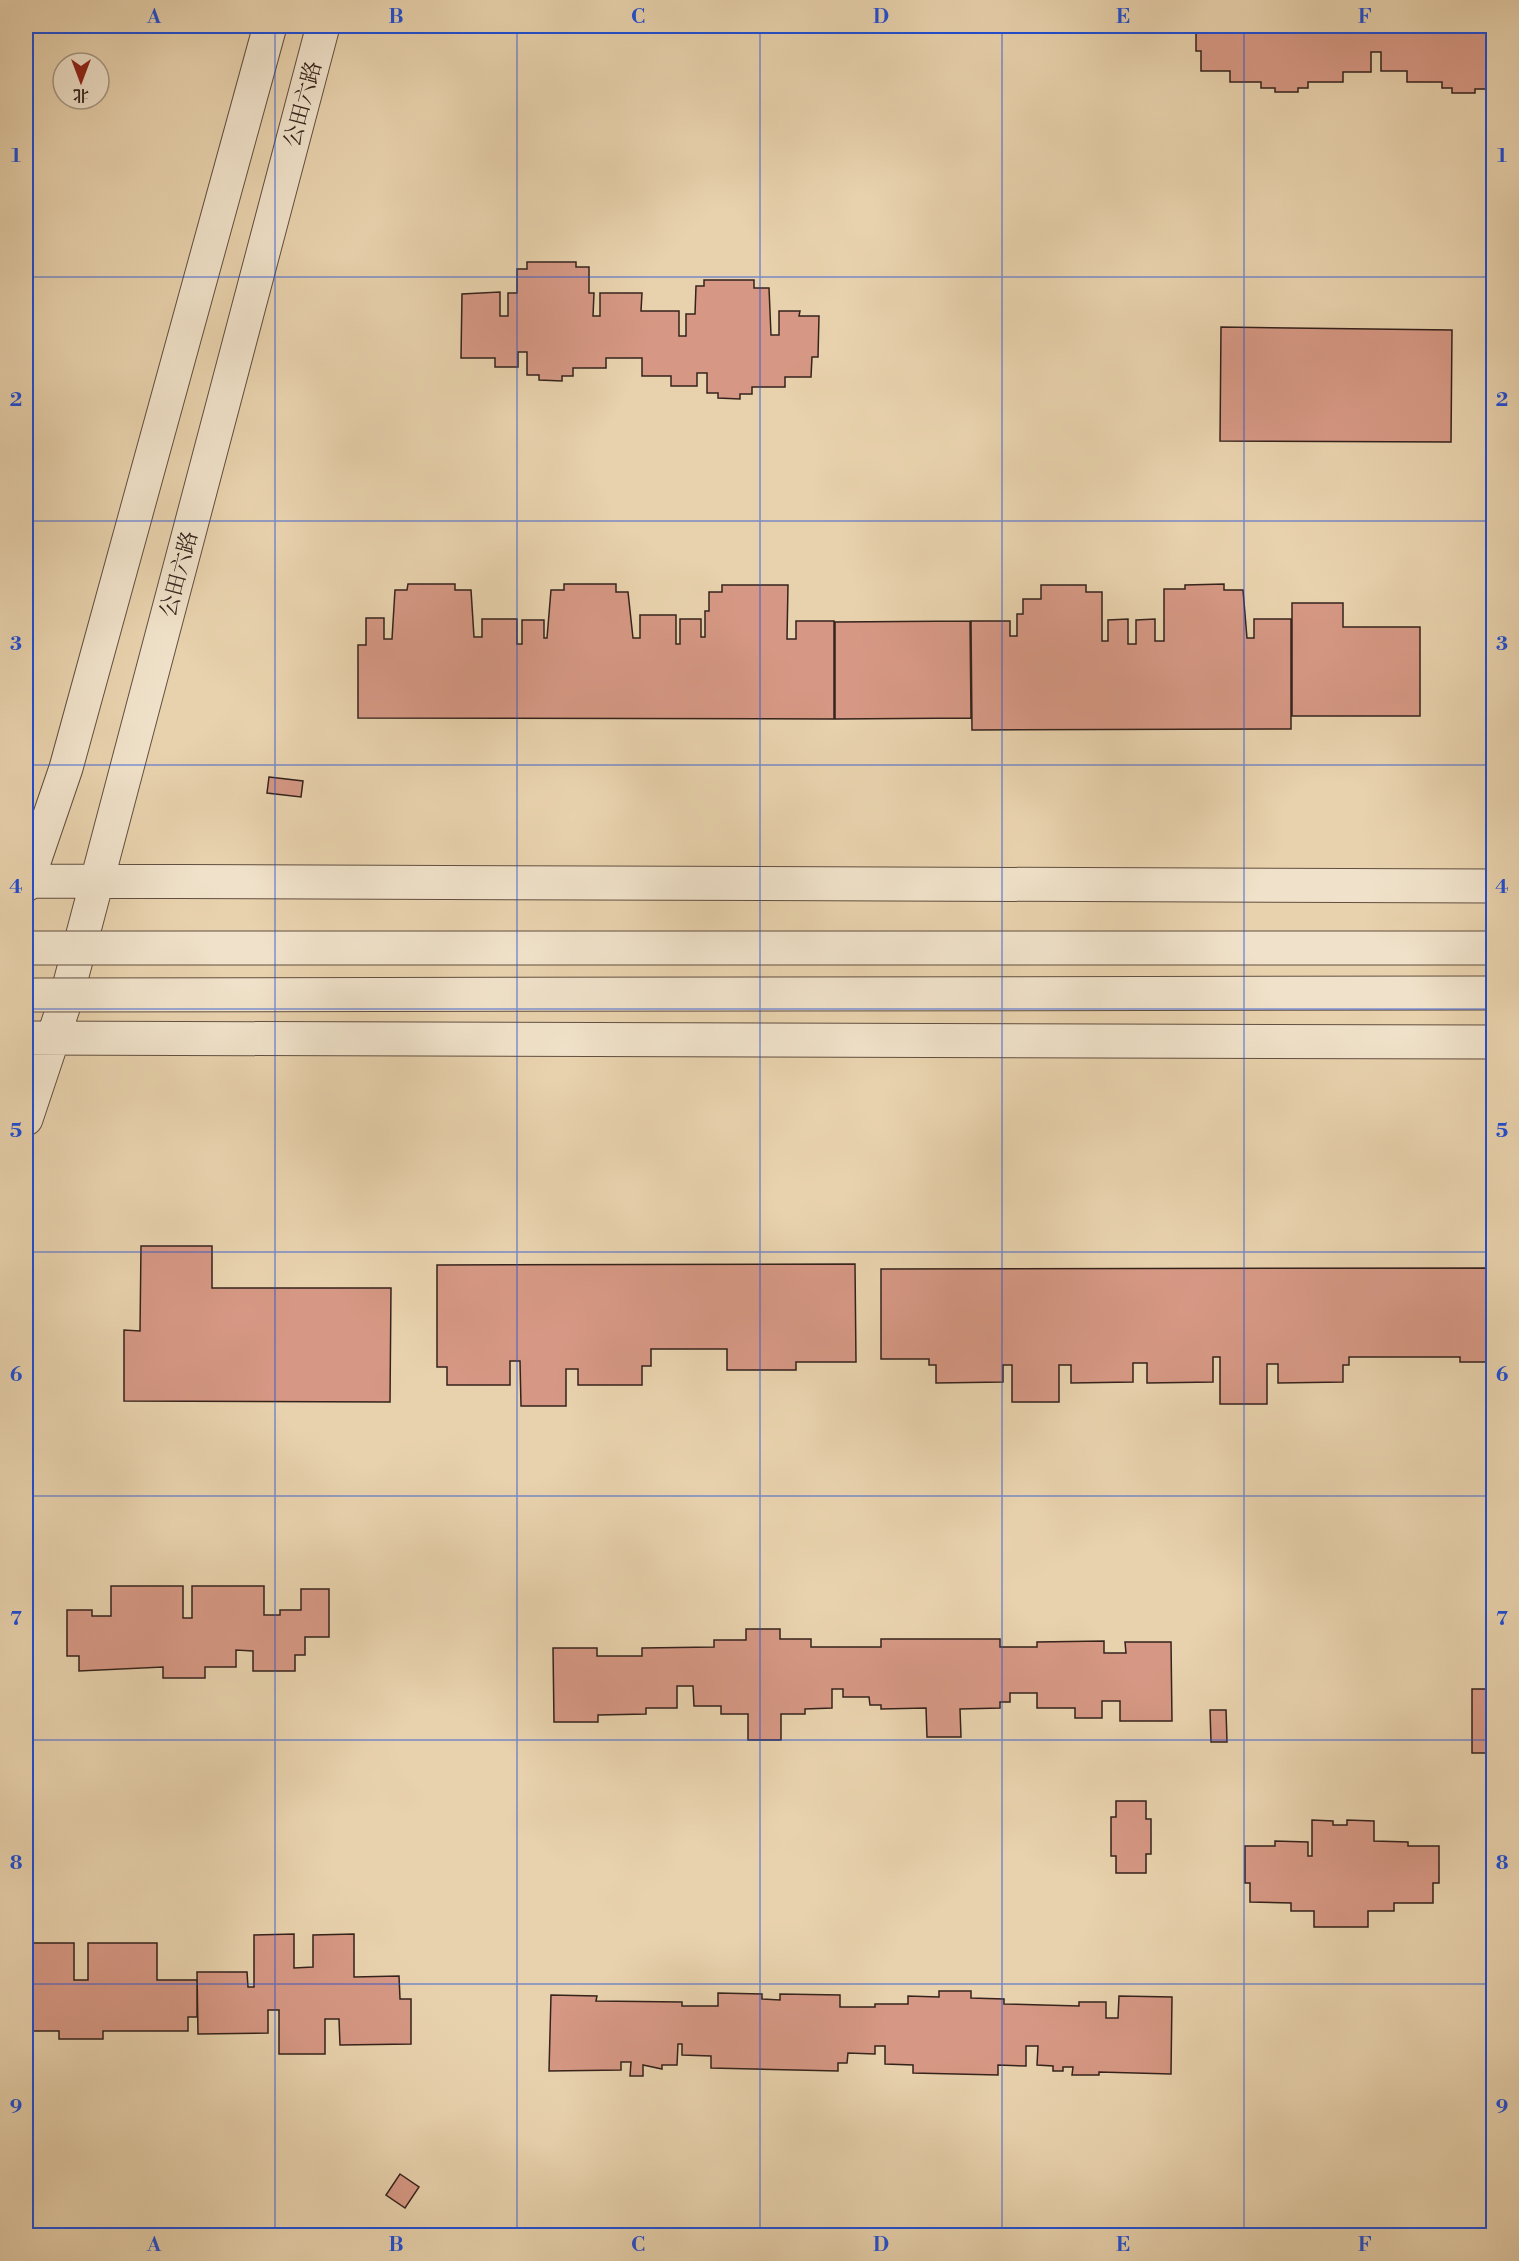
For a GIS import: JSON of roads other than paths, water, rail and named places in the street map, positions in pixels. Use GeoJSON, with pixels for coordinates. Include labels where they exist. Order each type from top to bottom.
{"type":"FeatureCollection","features":[{"type":"Feature","properties":{"kind":"street"},"geometry":{"type":"LineString","coordinates":[[270,26],[66,768],[26,883],[97,881],[1494,886]]}},
{"type":"Feature","properties":{"kind":"street","name":"公田六路"},"geometry":{"type":"LineString","coordinates":[[26,1119],[39,1038],[97,881],[323,26]]}},
{"type":"Feature","properties":{"kind":"street"},"geometry":{"type":"LineString","coordinates":[[26,948],[1494,948]]}},
{"type":"Feature","properties":{"kind":"street"},"geometry":{"type":"LineString","coordinates":[[26,995],[1494,993]]}},
{"type":"Feature","properties":{"kind":"street"},"geometry":{"type":"LineString","coordinates":[[39,1038],[1494,1042]]}}]}
